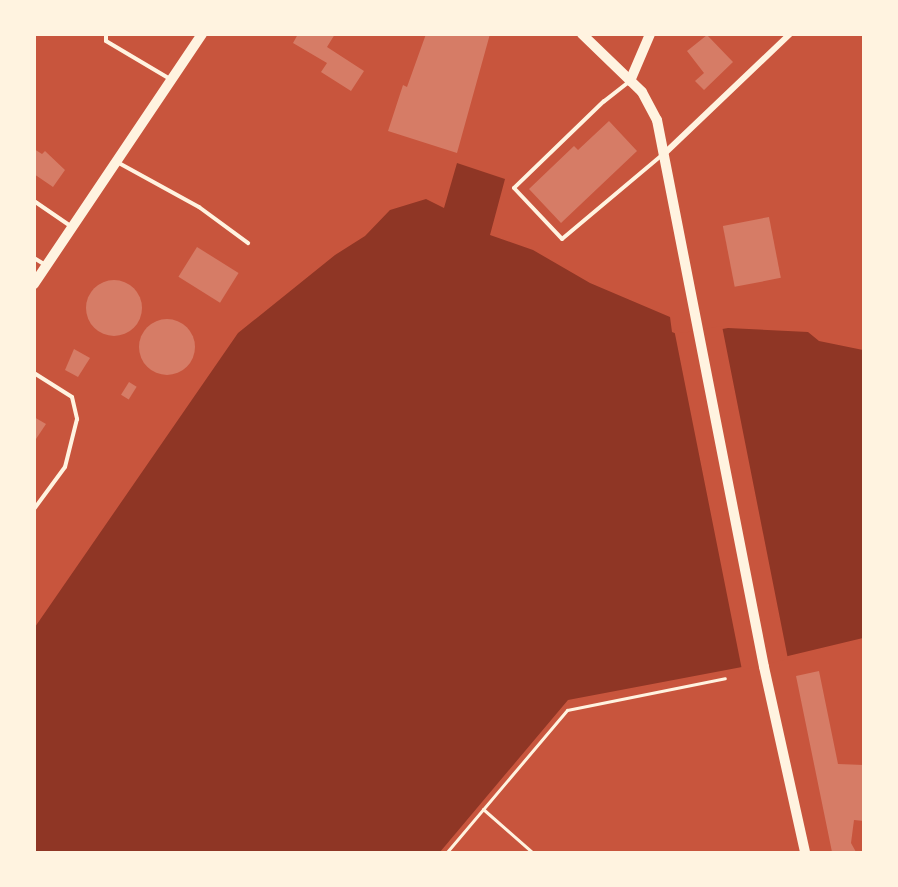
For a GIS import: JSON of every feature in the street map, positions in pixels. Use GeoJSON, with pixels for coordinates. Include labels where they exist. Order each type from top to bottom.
{"type":"FeatureCollection","features":[{"type":"Feature","properties":{"kind":"main road"},"geometry":{"type":"LineString","coordinates":[[34,284],[202,34]]}},
{"type":"Feature","properties":{"kind":"main road"},"geometry":{"type":"LineString","coordinates":[[582,34],[652,106],[665,153],[696,324],[764,667],[805,852]]}},
{"type":"Feature","properties":{"kind":"main road"},"geometry":{"type":"LineString","coordinates":[[630,81],[650,34]]}},
{"type":"Feature","properties":{"kind":"street"},"geometry":{"type":"LineString","coordinates":[[665,153],[790,34]]}},
{"type":"Feature","properties":{"kind":"lane"},"geometry":{"type":"LineString","coordinates":[[106,34],[106,40],[170,80]]}},
{"type":"Feature","properties":{"kind":"lane"},"geometry":{"type":"LineString","coordinates":[[630,81],[604,101],[514,188],[562,239],[665,153]]}},
{"type":"Feature","properties":{"kind":"lane"},"geometry":{"type":"LineString","coordinates":[[116,162],[199,207],[248,243]]}},
{"type":"Feature","properties":{"kind":"lane"},"geometry":{"type":"LineString","coordinates":[[34,201],[72,228]]}},
{"type":"Feature","properties":{"kind":"lane"},"geometry":{"type":"LineString","coordinates":[[34,258],[46,266]]}},
{"type":"Feature","properties":{"kind":"lane"},"geometry":{"type":"LineString","coordinates":[[34,373],[72,397],[77,419],[65,467],[34,509]]}},
{"type":"Feature","properties":{"kind":"path"},"geometry":{"type":"LineString","coordinates":[[447,852],[567,710],[724,678]]}},
{"type":"Feature","properties":{"kind":"path"},"geometry":{"type":"LineString","coordinates":[[483,809],[532,852]]}},
{"type":"Feature","properties":{"kind":"shaded area"},"geometry":{"type":"Polygon","coordinates":[[[457,163],[505,179],[490,235],[533,250],[590,283],[670,317],[672,332],[682,336],[728,328],[808,332],[819,341],[863,350],[863,638],[742,667],[568,700],[440,852],[35,852],[35,627],[238,333],[335,255],[365,236],[390,210],[426,199],[444,208],[457,163]]]}},
{"type":"Feature","properties":{"kind":"pier"},"geometry":{"type":"Polygon","coordinates":[[[722,326],[788,659],[742,670],[674,329],[682,333],[722,326]]]}},
{"type":"Feature","properties":{"kind":"building"},"geometry":{"type":"Polygon","coordinates":[[[298,34],[335,34],[327,47],[364,71],[351,91],[321,72],[327,63],[293,43],[298,34]]]}},
{"type":"Feature","properties":{"kind":"building"},"geometry":{"type":"Polygon","coordinates":[[[426,34],[490,34],[457,153],[388,131],[403,85],[407,87],[426,34]]]}},
{"type":"Feature","properties":{"kind":"building"},"geometry":{"type":"Polygon","coordinates":[[[707,35],[733,62],[704,90],[695,81],[704,73],[687,51],[707,35]]]}},
{"type":"Feature","properties":{"kind":"building"},"geometry":{"type":"Polygon","coordinates":[[[609,121],[637,151],[561,223],[529,189],[574,146],[578,150],[609,121]]]}},
{"type":"Feature","properties":{"kind":"building"},"geometry":{"type":"Polygon","coordinates":[[[34,149],[42,154],[45,151],[65,170],[53,187],[34,174],[34,149]]]}},
{"type":"Feature","properties":{"kind":"building"},"geometry":{"type":"Polygon","coordinates":[[[769,217],[781,278],[735,287],[723,226],[769,217]]]}},
{"type":"Feature","properties":{"kind":"building"},"geometry":{"type":"Polygon","coordinates":[[[197,247],[239,273],[220,303],[178,277],[197,247]]]}},
{"type":"Feature","properties":{"kind":"building"},"geometry":{"type":"Polygon","coordinates":[[[109,280],[119,280],[134,288],[140,297],[142,308],[140,319],[134,328],[119,336],[109,336],[98,331],[91,324],[86,313],[86,303],[91,292],[98,285],[109,280]]]}},
{"type":"Feature","properties":{"kind":"building"},"geometry":{"type":"Polygon","coordinates":[[[162,319],[172,319],[187,327],[193,336],[195,347],[193,358],[187,367],[172,375],[162,375],[151,370],[144,363],[139,352],[139,342],[144,331],[151,324],[162,319]]]}},
{"type":"Feature","properties":{"kind":"building"},"geometry":{"type":"Polygon","coordinates":[[[74,349],[90,358],[78,377],[65,370],[74,349]]]}},
{"type":"Feature","properties":{"kind":"building"},"geometry":{"type":"Polygon","coordinates":[[[129,382],[137,387],[129,399],[121,395],[129,382]]]}},
{"type":"Feature","properties":{"kind":"building"},"geometry":{"type":"Polygon","coordinates":[[[34,417],[46,424],[34,442],[34,417]]]}},
{"type":"Feature","properties":{"kind":"building"},"geometry":{"type":"Polygon","coordinates":[[[819,671],[838,764],[864,765],[864,821],[854,820],[851,843],[856,852],[832,852],[796,676],[819,671]]]}}]}
